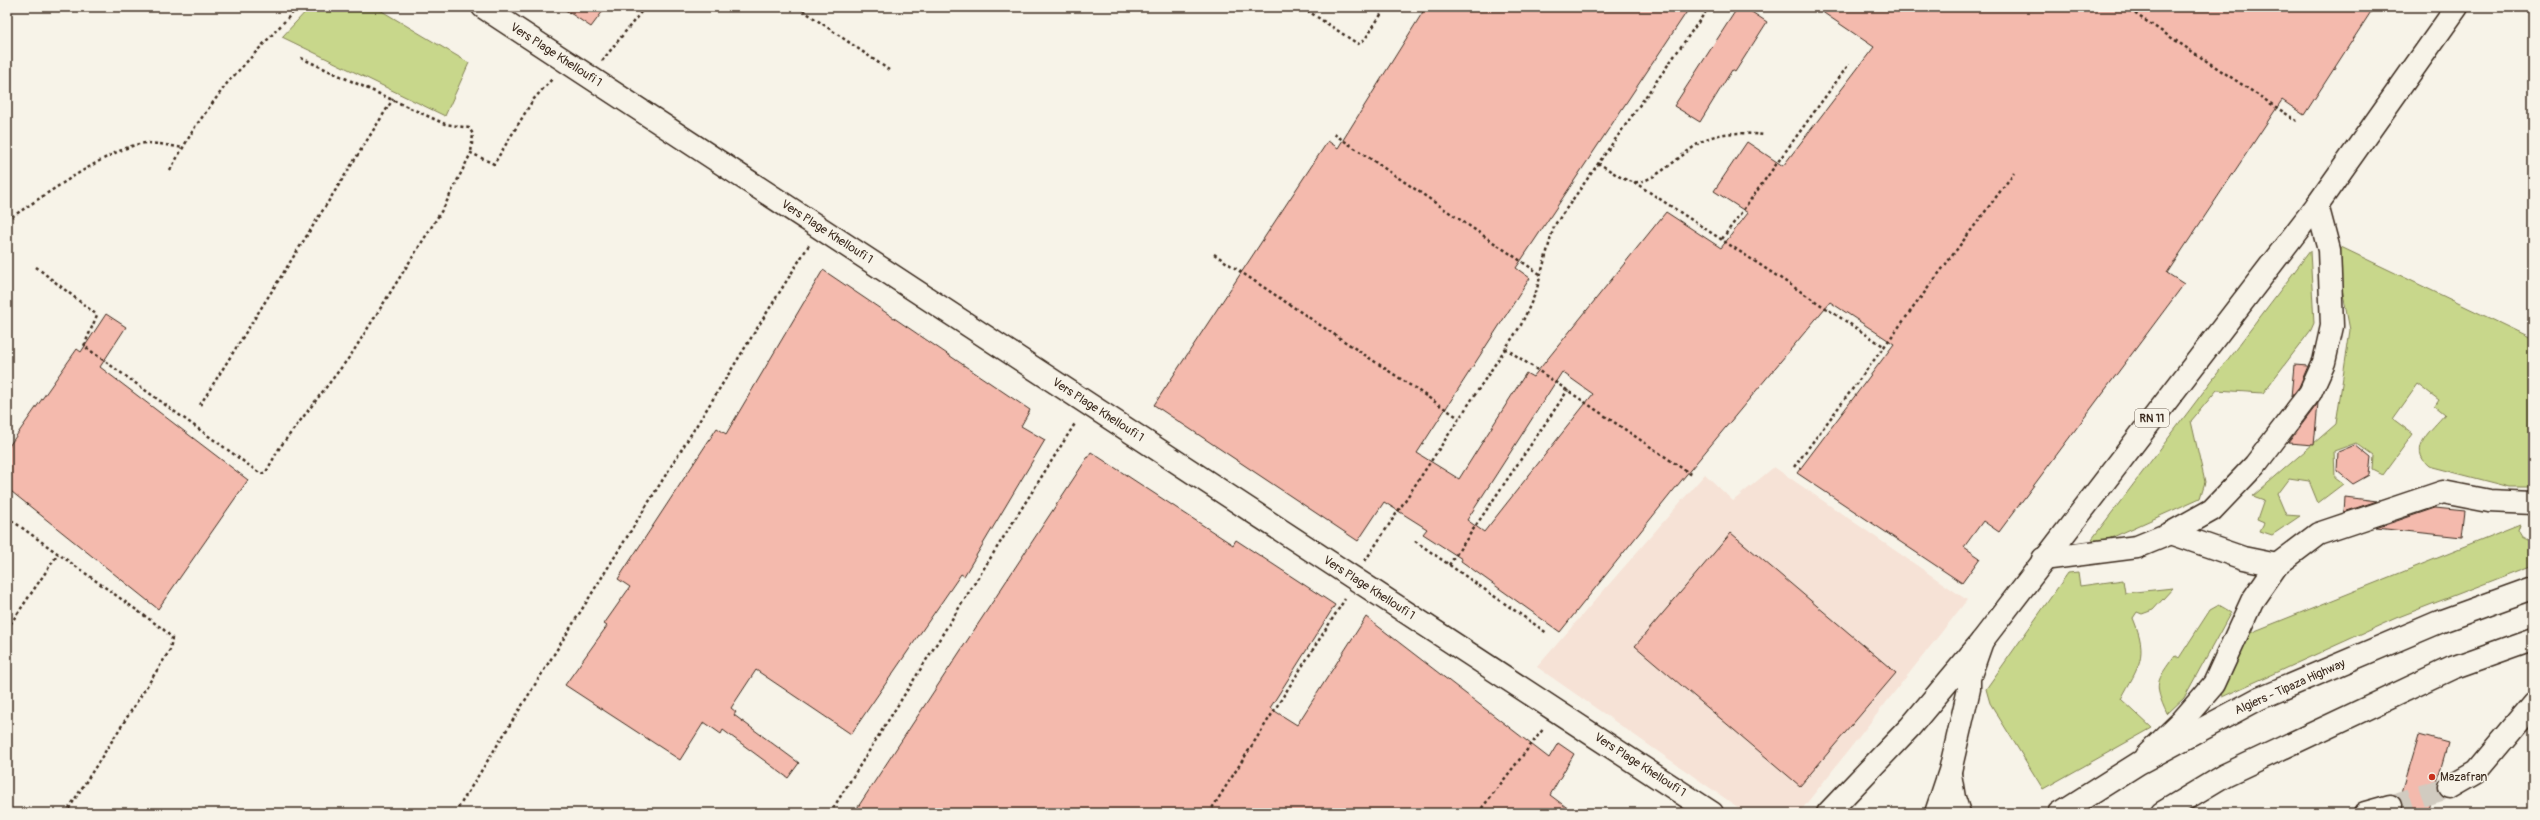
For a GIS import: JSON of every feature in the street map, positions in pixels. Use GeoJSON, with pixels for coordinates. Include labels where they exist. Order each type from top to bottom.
{"type":"FeatureCollection","features":[{"type":"Feature","properties":{"kind":"main road","name":"Vers Plage Khelloufi 1"},"geometry":{"type":"LineString","coordinates":[[483,7],[1712,813]]}},
{"type":"Feature","properties":{"kind":"main road","name":"RN 11"},"geometry":{"type":"LineString","coordinates":[[1828,813],[1910,727],[1982,641],[2043,559],[2317,205],[2457,7]]}},
{"type":"Feature","properties":{"kind":"main road"},"geometry":{"type":"LineString","coordinates":[[2043,559],[2137,547],[2171,533],[2212,510],[2255,465],[2313,386],[2324,362],[2332,326],[2329,250],[2317,205]]}},
{"type":"Feature","properties":{"kind":"main road"},"geometry":{"type":"LineString","coordinates":[[2138,763],[2182,722],[2214,684],[2252,601],[2277,565],[2318,534],[2443,492],[2489,501],[2533,503]]}},
{"type":"Feature","properties":{"kind":"main road"},"geometry":{"type":"LineString","coordinates":[[2171,533],[2243,558],[2277,565]]}},
{"type":"Feature","properties":{"kind":"main road","name":"Algiers - Tipaza Highway"},"geometry":{"type":"LineString","coordinates":[[2060,813],[2138,763],[2260,698],[2439,622],[2533,588]]}},
{"type":"Feature","properties":{"kind":"main road"},"geometry":{"type":"LineString","coordinates":[[2162,813],[2225,775],[2445,671],[2533,640]]}},
{"type":"Feature","properties":{"kind":"main road"},"geometry":{"type":"LineString","coordinates":[[1936,813],[1950,771],[1969,689],[1969,678],[1982,641]]}},
{"type":"Feature","properties":{"kind":"main road"},"geometry":{"type":"LineString","coordinates":[[2450,787],[2476,772],[2533,704]]}},
{"type":"Feature","properties":{"kind":"main road"},"geometry":{"type":"LineString","coordinates":[[1950,771],[1954,798],[1959,813]]}},
{"type":"Feature","properties":{"kind":"main road"},"geometry":{"type":"LineString","coordinates":[[2365,813],[2390,806]]}},
{"type":"Feature","properties":{"kind":"path"},"geometry":{"type":"LineString","coordinates":[[170,170],[195,127],[228,82],[298,7]]}},
{"type":"Feature","properties":{"kind":"path"},"geometry":{"type":"LineString","coordinates":[[588,76],[645,7]]}},
{"type":"Feature","properties":{"kind":"path"},"geometry":{"type":"LineString","coordinates":[[798,7],[889,70]]}},
{"type":"Feature","properties":{"kind":"path"},"geometry":{"type":"LineString","coordinates":[[1302,7],[1358,44],[1365,39],[1386,7]]}},
{"type":"Feature","properties":{"kind":"path"},"geometry":{"type":"LineString","coordinates":[[1209,813],[1343,604],[1354,578],[1520,325],[1536,292],[1554,226],[1709,7]]}},
{"type":"Feature","properties":{"kind":"path"},"geometry":{"type":"LineString","coordinates":[[2125,7],[2297,121]]}},
{"type":"Feature","properties":{"kind":"path"},"geometry":{"type":"LineString","coordinates":[[36,267],[97,315],[84,346],[261,474],[266,472],[280,447],[351,355],[444,207],[472,153],[473,134],[470,128],[445,124],[301,58]]}},
{"type":"Feature","properties":{"kind":"path"},"geometry":{"type":"LineString","coordinates":[[472,153],[494,164],[533,100],[568,63]]}},
{"type":"Feature","properties":{"kind":"path"},"geometry":{"type":"LineString","coordinates":[[1722,239],[1849,64]]}},
{"type":"Feature","properties":{"kind":"path"},"geometry":{"type":"LineString","coordinates":[[200,405],[392,100]]}},
{"type":"Feature","properties":{"kind":"path"},"geometry":{"type":"LineString","coordinates":[[1334,134],[1540,274]]}},
{"type":"Feature","properties":{"kind":"path"},"geometry":{"type":"LineString","coordinates":[[1634,182],[1646,181],[1709,138],[1726,134],[1764,134]]}},
{"type":"Feature","properties":{"kind":"path"},"geometry":{"type":"LineString","coordinates":[[7,220],[69,180],[127,148],[146,143],[183,148]]}},
{"type":"Feature","properties":{"kind":"path"},"geometry":{"type":"LineString","coordinates":[[1598,163],[1634,182],[1884,347]]}},
{"type":"Feature","properties":{"kind":"path"},"geometry":{"type":"LineString","coordinates":[[1794,467],[2014,174]]}},
{"type":"Feature","properties":{"kind":"path"},"geometry":{"type":"LineString","coordinates":[[455,813],[765,319],[819,227]]}},
{"type":"Feature","properties":{"kind":"path"},"geometry":{"type":"LineString","coordinates":[[1214,254],[1459,418]]}},
{"type":"Feature","properties":{"kind":"path"},"geometry":{"type":"LineString","coordinates":[[1505,348],[1692,475]]}},
{"type":"Feature","properties":{"kind":"path"},"geometry":{"type":"LineString","coordinates":[[1449,565],[1568,390]]}},
{"type":"Feature","properties":{"kind":"path"},"geometry":{"type":"LineString","coordinates":[[830,813],[1079,418],[1090,405]]}},
{"type":"Feature","properties":{"kind":"path"},"geometry":{"type":"LineString","coordinates":[[7,517],[163,629],[172,638],[170,650],[66,813]]}},
{"type":"Feature","properties":{"kind":"path"},"geometry":{"type":"LineString","coordinates":[[1415,541],[1547,633]]}},
{"type":"Feature","properties":{"kind":"path"},"geometry":{"type":"LineString","coordinates":[[7,629],[58,554]]}},
{"type":"Feature","properties":{"kind":"path"},"geometry":{"type":"LineString","coordinates":[[1478,813],[1557,711]]}},
{"type":"Feature","properties":{"kind":"shaded area"},"geometry":{"type":"Polygon","coordinates":[[[1774,467],[1967,600],[1799,813],[1746,813],[1537,667],[1705,474],[1733,501],[1774,467]]]}},
{"type":"Feature","properties":{"kind":"green space"},"geometry":{"type":"Polygon","coordinates":[[[310,7],[375,7],[469,63],[445,116],[282,37],[310,7]]]}},
{"type":"Feature","properties":{"kind":"green space"},"geometry":{"type":"Polygon","coordinates":[[[2341,247],[2533,339],[2533,487],[2510,487],[2429,466],[2420,453],[2421,446],[2428,433],[2445,414],[2435,406],[2439,400],[2418,384],[2393,419],[2413,434],[2383,475],[2373,470],[2374,456],[2356,443],[2334,451],[2335,478],[2343,484],[2318,503],[2309,481],[2289,478],[2277,494],[2286,515],[2300,516],[2272,535],[2260,531],[2264,523],[2257,520],[2264,500],[2253,496],[2336,424],[2350,330],[2335,253],[2341,247]]]}},
{"type":"Feature","properties":{"kind":"green space"},"geometry":{"type":"Polygon","coordinates":[[[2310,251],[2314,323],[2311,330],[2263,393],[2217,390],[2191,421],[2205,482],[2200,498],[2102,542],[2092,539],[2310,251]]]}},
{"type":"Feature","properties":{"kind":"green space"},"geometry":{"type":"Polygon","coordinates":[[[2520,525],[2518,531],[2521,536],[2527,539],[2533,536],[2533,565],[2396,618],[2222,697],[2221,692],[2245,635],[2520,525]]]}},
{"type":"Feature","properties":{"kind":"green space"},"geometry":{"type":"Polygon","coordinates":[[[2078,572],[2080,586],[2123,580],[2125,593],[2173,588],[2153,610],[2142,614],[2137,612],[2133,618],[2140,642],[2140,660],[2137,669],[2121,699],[2152,728],[2043,789],[1990,703],[1986,689],[2068,573],[2078,572]]]}},
{"type":"Feature","properties":{"kind":"green space"},"geometry":{"type":"Polygon","coordinates":[[[2219,605],[2231,612],[2184,698],[2167,714],[2158,689],[2160,677],[2175,655],[2179,658],[2210,610],[2219,605]]]}},
{"type":"Feature","properties":{"kind":"building"},"geometry":{"type":"Polygon","coordinates":[[[561,7],[606,7],[591,27],[561,7]]]}},
{"type":"Feature","properties":{"kind":"building"},"geometry":{"type":"Polygon","coordinates":[[[1426,7],[1690,7],[1516,268],[1530,278],[1417,453],[1459,479],[1526,373],[1533,377],[1666,212],[1721,248],[1748,213],[1714,191],[1747,142],[1783,166],[1874,47],[1815,7],[2374,7],[2304,115],[2282,100],[2167,273],[2184,284],[1999,532],[1983,521],[1964,547],[1980,558],[1962,583],[1797,473],[1894,344],[1830,302],[1681,481],[1560,632],[1461,561],[1462,559],[1423,534],[1427,529],[1384,502],[1358,541],[1154,405],[1328,141],[1338,148],[1426,7]],[[1562,372],[1467,520],[1484,532],[1593,394],[1562,372]]]}},
{"type":"Feature","properties":{"kind":"building"},"geometry":{"type":"Polygon","coordinates":[[[1738,7],[1744,7],[1767,22],[1735,72],[1732,70],[1700,122],[1674,106],[1738,7]]]}},
{"type":"Feature","properties":{"kind":"building"},"geometry":{"type":"Polygon","coordinates":[[[823,270],[1030,410],[1021,426],[1045,440],[964,576],[961,574],[851,734],[756,670],[731,708],[736,712],[734,715],[799,763],[788,778],[723,730],[721,734],[704,722],[680,760],[565,685],[607,626],[604,624],[630,587],[618,579],[717,428],[726,434],[823,270]]]}},
{"type":"Feature","properties":{"kind":"building"},"geometry":{"type":"Polygon","coordinates":[[[106,314],[126,327],[100,367],[248,480],[158,609],[7,488],[7,449],[77,349],[81,352],[106,314]]]}},
{"type":"Feature","properties":{"kind":"building"},"geometry":{"type":"Polygon","coordinates":[[[2294,365],[2308,366],[2299,387],[2291,397],[2294,365]]]}},
{"type":"Feature","properties":{"kind":"building"},"geometry":{"type":"Polygon","coordinates":[[[2318,403],[2314,445],[2288,443],[2318,403]]]}},
{"type":"Feature","properties":{"kind":"building"},"geometry":{"type":"Polygon","coordinates":[[[2355,445],[2371,458],[2369,475],[2353,484],[2337,471],[2338,452],[2355,445]]]}},
{"type":"Feature","properties":{"kind":"building"},"geometry":{"type":"Polygon","coordinates":[[[1091,452],[1233,545],[1236,540],[1335,605],[1270,708],[1297,725],[1366,617],[1549,758],[1558,743],[1574,754],[1550,795],[1574,813],[854,813],[1091,452]]]}},
{"type":"Feature","properties":{"kind":"building"},"geometry":{"type":"Polygon","coordinates":[[[2345,497],[2377,501],[2344,512],[2345,497]]]}},
{"type":"Feature","properties":{"kind":"building"},"geometry":{"type":"Polygon","coordinates":[[[2435,508],[2465,511],[2462,537],[2376,528],[2435,508]]]}},
{"type":"Feature","properties":{"kind":"building"},"geometry":{"type":"Polygon","coordinates":[[[1731,533],[1896,673],[1800,786],[1635,646],[1731,533]]]}},
{"type":"Feature","properties":{"kind":"building"},"geometry":{"type":"Polygon","coordinates":[[[2419,735],[2448,743],[2428,813],[2400,813],[2402,809],[2400,799],[2419,735]]]}},
{"type":"Feature","properties":{"kind":"tunnel"},"geometry":{"type":"LineString","coordinates":[[2390,806],[2450,787]]}},
{"type":"Feature","properties":{"kind":"place","name":"Mazafran"},"geometry":{"type":"Point","coordinates":[2432,777]}}]}
